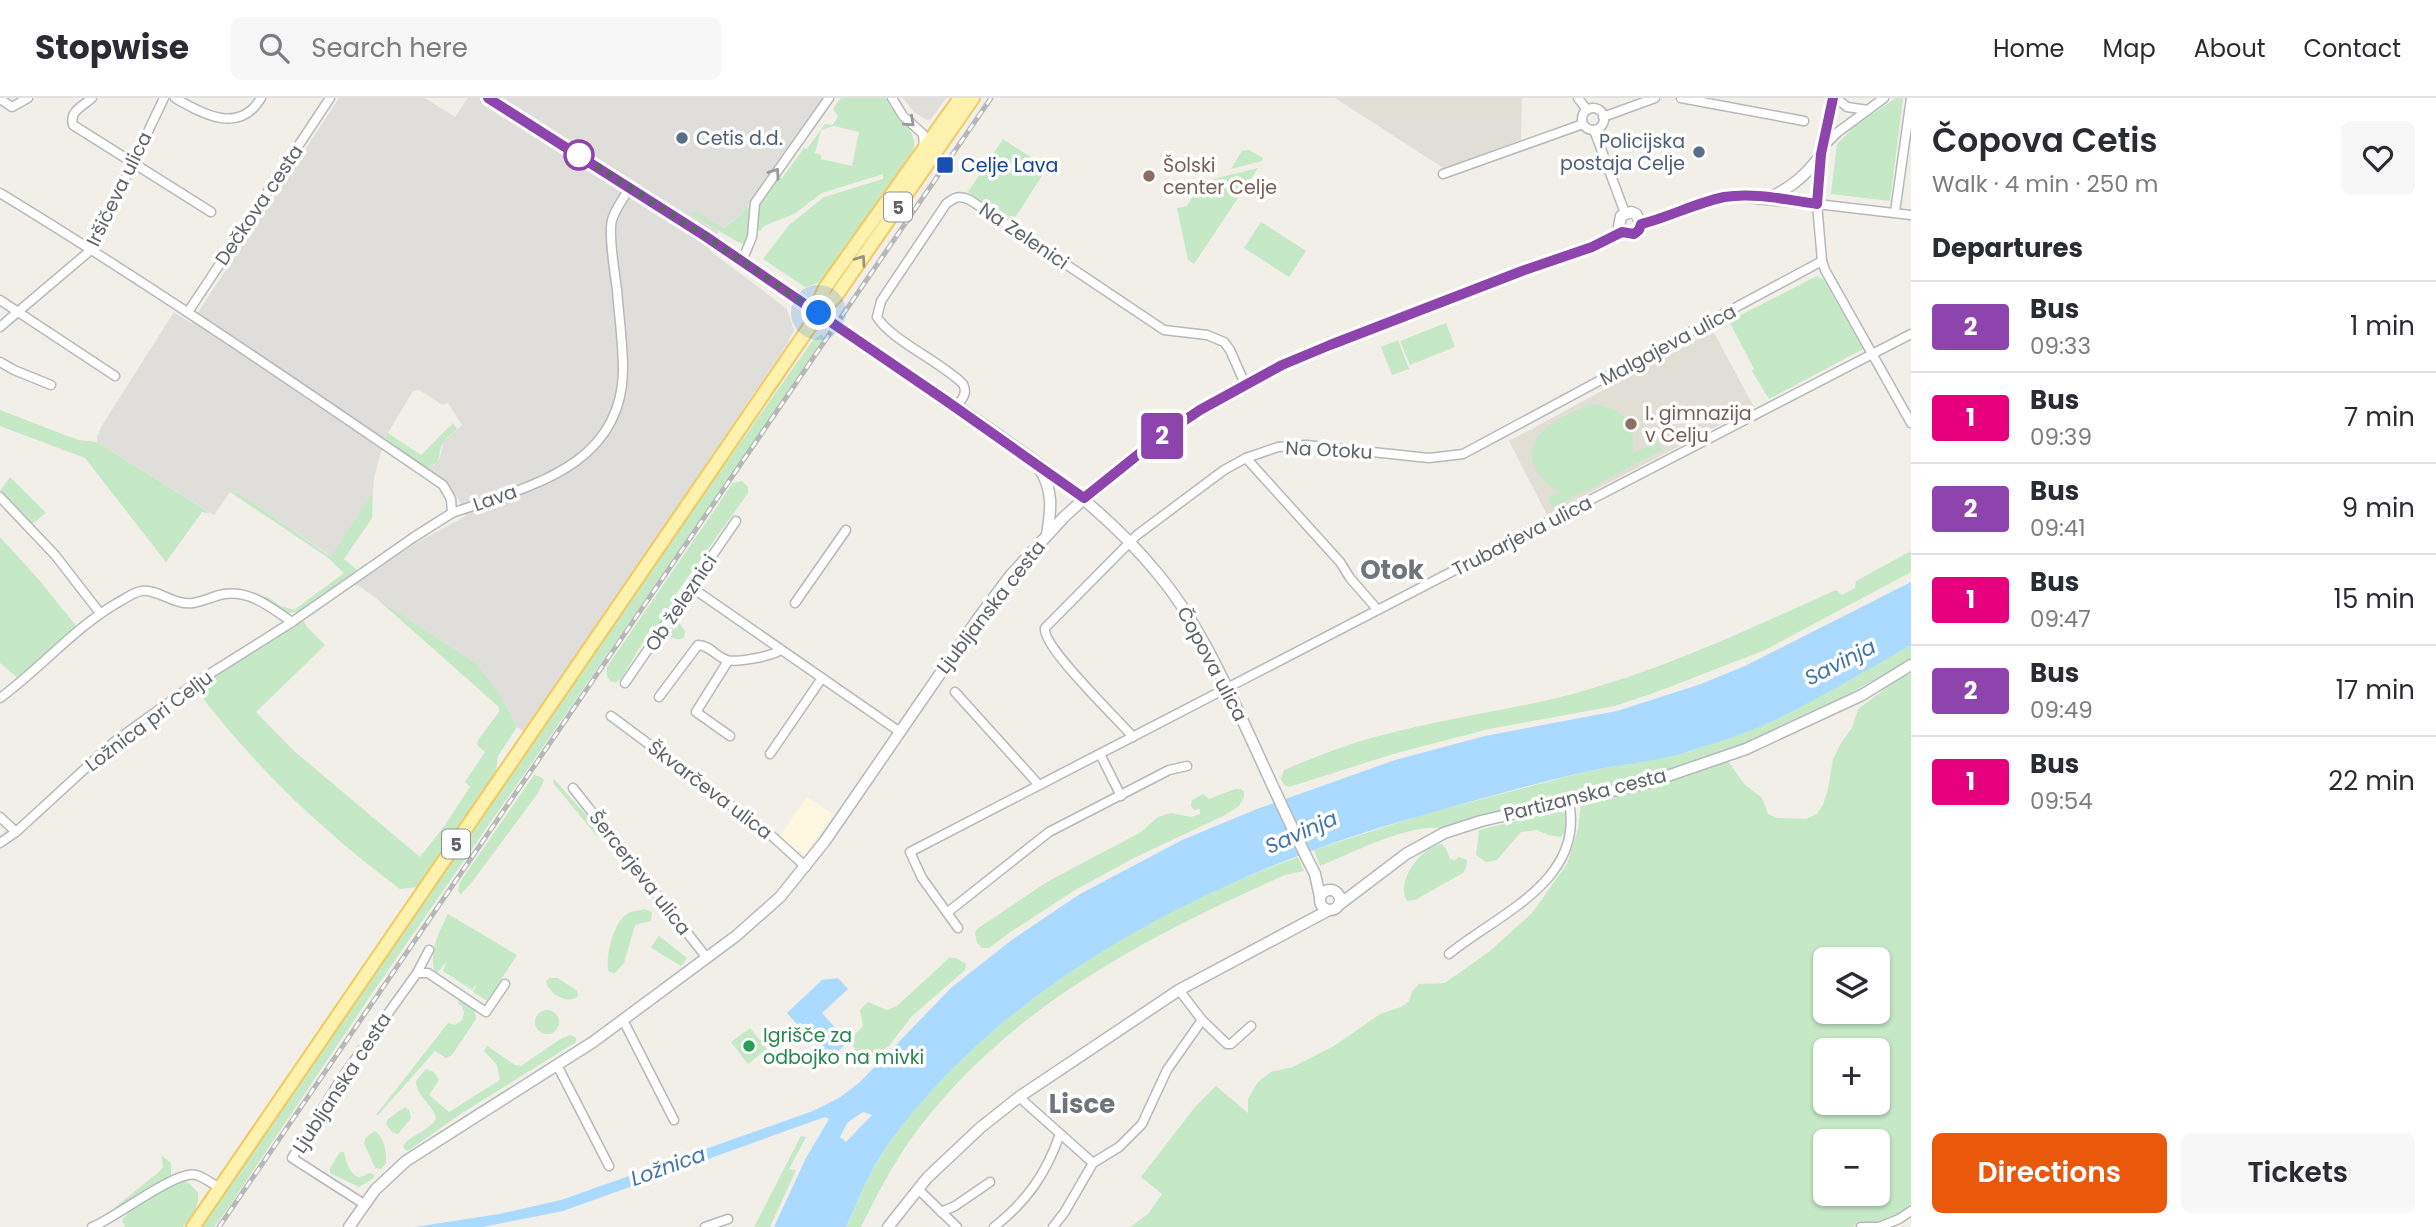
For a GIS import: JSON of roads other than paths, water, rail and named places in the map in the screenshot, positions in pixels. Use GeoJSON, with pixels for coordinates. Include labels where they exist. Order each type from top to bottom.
{"type":"FeatureCollection","features":[{"type":"Feature","properties":{"kind":"main road","name":"5"},"geometry":{"type":"LineString","coordinates":[[819,313],[819,301],[825,288],[960,98]]}},
{"type":"Feature","properties":{"kind":"main road","name":"5"},"geometry":{"type":"LineString","coordinates":[[193,1227],[819,313],[836,296],[973,98]]}},
{"type":"Feature","properties":{"kind":"street"},"geometry":{"type":"LineString","coordinates":[[0,99],[12,107],[28,98]]}},
{"type":"Feature","properties":{"kind":"street"},"geometry":{"type":"LineString","coordinates":[[92,98],[74,112],[73,125],[211,212]]}},
{"type":"Feature","properties":{"kind":"street","name":"Iršičeva ulica"},"geometry":{"type":"LineString","coordinates":[[0,327],[92,249],[164,98]]}},
{"type":"Feature","properties":{"kind":"street"},"geometry":{"type":"LineString","coordinates":[[175,98],[207,116],[224,119],[240,117],[257,106],[261,98]]}},
{"type":"Feature","properties":{"kind":"street","name":"Dečkova cesta"},"geometry":{"type":"LineString","coordinates":[[188,312],[330,98]]}},
{"type":"Feature","properties":{"kind":"street","name":"Čopova ulica"},"geometry":{"type":"LineString","coordinates":[[489,98],[630,187],[819,313],[1033,461],[1084,498],[1133,539],[1181,604],[1208,648],[1313,870],[1323,904]]}},
{"type":"Feature","properties":{"kind":"street"},"geometry":{"type":"LineString","coordinates":[[742,261],[752,237],[755,203],[829,98]]}},
{"type":"Feature","properties":{"kind":"street"},"geometry":{"type":"LineString","coordinates":[[892,98],[902,116],[923,134],[924,147]]}},
{"type":"Feature","properties":{"kind":"street"},"geometry":{"type":"LineString","coordinates":[[1578,98],[1587,110]]}},
{"type":"Feature","properties":{"kind":"street"},"geometry":{"type":"LineString","coordinates":[[1603,117],[1655,98]]}},
{"type":"Feature","properties":{"kind":"street"},"geometry":{"type":"LineString","coordinates":[[1681,98],[1804,121]]}},
{"type":"Feature","properties":{"kind":"street"},"geometry":{"type":"LineString","coordinates":[[1868,110],[1847,107],[1834,98],[1822,151],[1817,204],[1822,261],[1825,271],[1911,423]]}},
{"type":"Feature","properties":{"kind":"street"},"geometry":{"type":"LineString","coordinates":[[1768,198],[1796,184],[1838,132],[1884,98]]}},
{"type":"Feature","properties":{"kind":"street"},"geometry":{"type":"LineString","coordinates":[[1895,212],[1911,98]]}},
{"type":"Feature","properties":{"kind":"street"},"geometry":{"type":"LineString","coordinates":[[1597,109],[1603,117],[1603,124],[1594,130],[1588,129],[1582,118],[1587,110],[1597,109]]}},
{"type":"Feature","properties":{"kind":"street"},"geometry":{"type":"LineString","coordinates":[[1443,174],[1583,124]]}},
{"type":"Feature","properties":{"kind":"street"},"geometry":{"type":"LineString","coordinates":[[1594,130],[1625,213]]}},
{"type":"Feature","properties":{"kind":"street","name":"Lava"},"geometry":{"type":"LineString","coordinates":[[0,193],[188,312],[443,485],[451,499],[452,513],[549,479],[589,451],[609,425],[616,410],[623,372],[610,223],[630,187]]}},
{"type":"Feature","properties":{"kind":"street","name":"Na Zelenici"},"geometry":{"type":"LineString","coordinates":[[956,407],[965,395],[963,384],[888,330],[877,317],[881,301],[946,204],[954,197],[961,196],[1164,330],[1207,335],[1224,342],[1245,384]]}},
{"type":"Feature","properties":{"kind":"street","name":"Ljubljanska cesta"},"geometry":{"type":"LineString","coordinates":[[350,1225],[392,1172],[406,1161],[557,1065],[622,1020],[758,917],[806,867],[1010,576],[1084,498],[1160,437],[1245,384],[1330,345],[1592,247],[1622,232],[1634,234],[1641,224],[1726,197],[1768,198],[1911,215]]}},
{"type":"Feature","properties":{"kind":"street"},"geometry":{"type":"LineString","coordinates":[[1625,213],[1636,214],[1641,224]]}},
{"type":"Feature","properties":{"kind":"street"},"geometry":{"type":"LineString","coordinates":[[1622,232],[1619,222],[1625,213]]}},
{"type":"Feature","properties":{"kind":"street","name":"Malgajeva ulica"},"geometry":{"type":"LineString","coordinates":[[1463,454],[1822,261]]}},
{"type":"Feature","properties":{"kind":"street"},"geometry":{"type":"LineString","coordinates":[[0,300],[115,376]]}},
{"type":"Feature","properties":{"kind":"street","name":"Trubarjeva ulica"},"geometry":{"type":"LineString","coordinates":[[958,928],[922,878],[910,852],[1911,334]]}},
{"type":"Feature","properties":{"kind":"street"},"geometry":{"type":"LineString","coordinates":[[0,362],[51,385]]}},
{"type":"Feature","properties":{"kind":"street","name":"Na Otoku"},"geometry":{"type":"LineString","coordinates":[[1133,539],[1224,470],[1246,458],[1278,447],[1306,445],[1429,458],[1463,454]]}},
{"type":"Feature","properties":{"kind":"street"},"geometry":{"type":"LineString","coordinates":[[1246,458],[1340,562],[1377,609]]}},
{"type":"Feature","properties":{"kind":"street"},"geometry":{"type":"LineString","coordinates":[[1033,461],[1044,476],[1051,496],[1047,535]]}},
{"type":"Feature","properties":{"kind":"street"},"geometry":{"type":"LineString","coordinates":[[0,497],[55,555],[100,613]]}},
{"type":"Feature","properties":{"kind":"street","name":"Ložnica pri Celju"},"geometry":{"type":"LineString","coordinates":[[0,843],[16,832],[114,742],[200,680],[292,622],[452,513]]}},
{"type":"Feature","properties":{"kind":"street","name":"Ob železnici"},"geometry":{"type":"LineString","coordinates":[[625,683],[736,522]]}},
{"type":"Feature","properties":{"kind":"street"},"geometry":{"type":"LineString","coordinates":[[795,603],[846,530]]}},
{"type":"Feature","properties":{"kind":"street"},"geometry":{"type":"LineString","coordinates":[[1133,539],[1048,624],[1044,632],[1067,666],[1133,737]]}},
{"type":"Feature","properties":{"kind":"street"},"geometry":{"type":"LineString","coordinates":[[691,587],[900,732]]}},
{"type":"Feature","properties":{"kind":"street"},"geometry":{"type":"LineString","coordinates":[[0,698],[100,613],[145,590],[180,603],[192,603],[235,593],[259,600],[292,622]]}},
{"type":"Feature","properties":{"kind":"street"},"geometry":{"type":"LineString","coordinates":[[659,697],[698,645],[705,646],[728,661],[774,654],[781,650]]}},
{"type":"Feature","properties":{"kind":"street"},"geometry":{"type":"LineString","coordinates":[[728,661],[696,712],[730,736]]}},
{"type":"Feature","properties":{"kind":"street","name":"Partizanska cesta"},"geometry":{"type":"LineString","coordinates":[[1334,891],[1361,888],[1406,854],[1444,834],[1481,821],[1647,783],[1746,749],[1862,695],[1911,665]]}},
{"type":"Feature","properties":{"kind":"street"},"geometry":{"type":"LineString","coordinates":[[769,754],[822,678]]}},
{"type":"Feature","properties":{"kind":"street"},"geometry":{"type":"LineString","coordinates":[[955,692],[1039,785]]}},
{"type":"Feature","properties":{"kind":"street","name":"Škvarčeva ulica"},"geometry":{"type":"LineString","coordinates":[[611,716],[772,836],[806,867]]}},
{"type":"Feature","properties":{"kind":"street"},"geometry":{"type":"LineString","coordinates":[[1100,754],[1121,796]]}},
{"type":"Feature","properties":{"kind":"street"},"geometry":{"type":"LineString","coordinates":[[948,912],[1041,838],[1169,770],[1186,766]]}},
{"type":"Feature","properties":{"kind":"street","name":"Šercerjeva ulica"},"geometry":{"type":"LineString","coordinates":[[573,788],[707,958]]}},
{"type":"Feature","properties":{"kind":"street"},"geometry":{"type":"LineString","coordinates":[[1449,954],[1537,892],[1549,878],[1571,836],[1573,817],[1569,802]]}},
{"type":"Feature","properties":{"kind":"street"},"geometry":{"type":"LineString","coordinates":[[0,817],[16,832]]}},
{"type":"Feature","properties":{"kind":"street"},"geometry":{"type":"LineString","coordinates":[[1313,870],[1341,898],[1340,904]]}},
{"type":"Feature","properties":{"kind":"street"},"geometry":{"type":"LineString","coordinates":[[1323,904],[1336,908],[1361,888]]}},
{"type":"Feature","properties":{"kind":"street"},"geometry":{"type":"LineString","coordinates":[[888,1227],[918,1189],[980,1128],[1019,1097],[1179,990],[1310,919],[1323,904],[1324,891],[1334,891]]}},
{"type":"Feature","properties":{"kind":"street","name":"Ljubljanska cesta"},"geometry":{"type":"LineString","coordinates":[[364,1204],[292,1158],[341,1079],[417,973],[429,950]]}},
{"type":"Feature","properties":{"kind":"street"},"geometry":{"type":"LineString","coordinates":[[417,973],[423,972],[435,977],[486,1012],[505,984]]}},
{"type":"Feature","properties":{"kind":"street"},"geometry":{"type":"LineString","coordinates":[[1179,990],[1202,1020],[1227,1044],[1231,1044],[1251,1026]]}},
{"type":"Feature","properties":{"kind":"street"},"geometry":{"type":"LineString","coordinates":[[622,1020],[674,1120]]}},
{"type":"Feature","properties":{"kind":"street"},"geometry":{"type":"LineString","coordinates":[[1053,1227],[1093,1163],[1104,1159],[1142,1124],[1167,1070],[1202,1020]]}},
{"type":"Feature","properties":{"kind":"street"},"geometry":{"type":"LineString","coordinates":[[557,1065],[609,1166]]}},
{"type":"Feature","properties":{"kind":"street"},"geometry":{"type":"LineString","coordinates":[[1019,1097],[1093,1163]]}},
{"type":"Feature","properties":{"kind":"street"},"geometry":{"type":"LineString","coordinates":[[994,1227],[1027,1197],[1051,1158],[1060,1134]]}},
{"type":"Feature","properties":{"kind":"street"},"geometry":{"type":"LineString","coordinates":[[92,1227],[186,1175],[196,1175],[220,1188]]}},
{"type":"Feature","properties":{"kind":"street"},"geometry":{"type":"LineString","coordinates":[[941,1212],[955,1206],[990,1182]]}},
{"type":"Feature","properties":{"kind":"street"},"geometry":{"type":"LineString","coordinates":[[918,1189],[957,1227]]}},
{"type":"Feature","properties":{"kind":"street"},"geometry":{"type":"LineString","coordinates":[[1861,1227],[1878,1227],[1911,1211]]}},
{"type":"Feature","properties":{"kind":"street"},"geometry":{"type":"LineString","coordinates":[[705,1227],[728,1219]]}},
{"type":"Feature","properties":{"kind":"water"},"geometry":{"type":"Polygon","coordinates":[[[1911,582],[1911,645],[1773,721],[1677,755],[1598,769],[1545,782],[1352,837],[1277,864],[1202,897],[1130,935],[1061,978],[997,1027],[939,1082],[889,1143],[846,1227],[774,1227],[806,1158],[829,1119],[825,1117],[563,1211],[483,1227],[415,1227],[499,1214],[561,1200],[813,1111],[839,1098],[860,1082],[952,987],[1013,939],[1080,894],[1182,840],[1257,809],[1395,760],[1485,736],[1617,711],[1701,684],[1745,666],[1911,582]],[[863,1112],[848,1122],[840,1137],[846,1142],[872,1115],[863,1112]]]}},
{"type":"Feature","properties":{"kind":"water"},"geometry":{"type":"Polygon","coordinates":[[[838,978],[848,989],[822,1013],[848,1042],[829,1060],[787,1013],[822,980],[838,978]]]}},
{"type":"Feature","properties":{"kind":"railway"},"geometry":{"type":"LineString","coordinates":[[219,1227],[991,98]]}},
{"type":"Feature","properties":{"kind":"place","name":"Cetis d.d."},"geometry":{"type":"Point","coordinates":[682,138]}},
{"type":"Feature","properties":{"kind":"place","name":"Policijska postaja Celje"},"geometry":{"type":"Point","coordinates":[1699,152]}},
{"type":"Feature","properties":{"kind":"place","name":"Celje Lava"},"geometry":{"type":"Point","coordinates":[945,165]}},
{"type":"Feature","properties":{"kind":"place","name":"Šolski center Celje"},"geometry":{"type":"Point","coordinates":[1149,176]}},
{"type":"Feature","properties":{"kind":"place","name":"I. gimnazija v Celju"},"geometry":{"type":"Point","coordinates":[1631,424]}},
{"type":"Feature","properties":{"kind":"place","name":"Igrišče za odbojko na mivki"},"geometry":{"type":"Point","coordinates":[749,1046]}},
{"type":"Feature","properties":{"kind":"district","name":"Otok"},"geometry":{"type":"Point","coordinates":[1392,570]}},
{"type":"Feature","properties":{"kind":"district","name":"Lisce"},"geometry":{"type":"Point","coordinates":[1082,1104]}},
{"type":"Feature","properties":{"kind":"water label","name":"Savinja"},"geometry":{"type":"Point","coordinates":[1840,662]}},
{"type":"Feature","properties":{"kind":"water label","name":"Savinja"},"geometry":{"type":"Point","coordinates":[1301,832]}},
{"type":"Feature","properties":{"kind":"water label","name":"Ložnica"},"geometry":{"type":"Point","coordinates":[668,1166]}}]}
